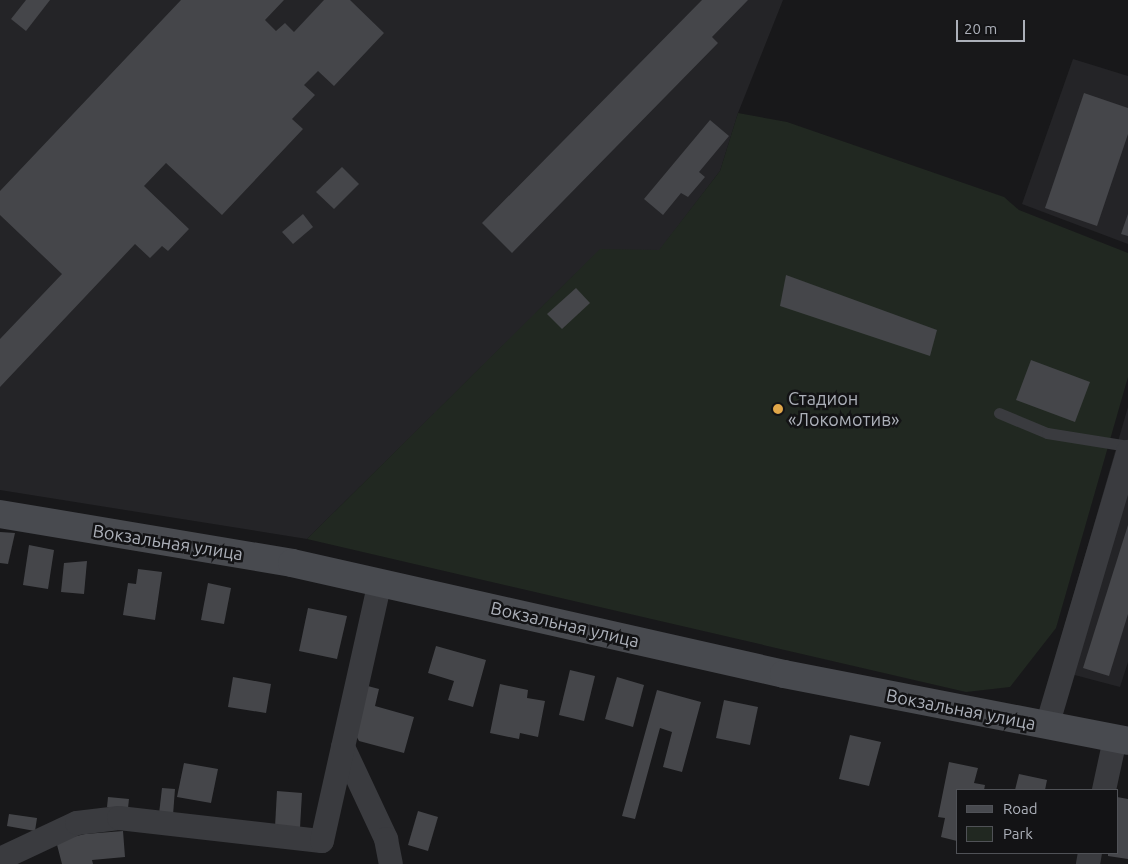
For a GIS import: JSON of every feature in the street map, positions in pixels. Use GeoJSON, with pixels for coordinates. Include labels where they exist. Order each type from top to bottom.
{"type":"FeatureCollection","features":[{"type":"Feature","properties":{"kind":"street"},"geometry":{"type":"LineString","coordinates":[[1047,726],[1128,452]]}},
{"type":"Feature","properties":{"kind":"street","name":"Вокзальная улица"},"geometry":{"type":"LineString","coordinates":[[0,514],[292,562],[784,674],[1122,740]]}},
{"type":"Feature","properties":{"kind":"street"},"geometry":{"type":"LineString","coordinates":[[0,859],[77,823],[119,818],[322,841],[380,582]]}},
{"type":"Feature","properties":{"kind":"street"},"geometry":{"type":"LineString","coordinates":[[1104,789],[1122,740]]}},
{"type":"Feature","properties":{"kind":"street"},"geometry":{"type":"LineString","coordinates":[[343,747],[386,839],[391,864]]}},
{"type":"Feature","properties":{"kind":"lane"},"geometry":{"type":"LineString","coordinates":[[999,413],[1047,433],[1128,446]]}},
{"type":"Feature","properties":{"kind":"shaded area"},"geometry":{"type":"Polygon","coordinates":[[[0,0],[783,0],[738,113],[720,171],[659,251],[600,250],[307,539],[0,490],[0,0]]]}},
{"type":"Feature","properties":{"kind":"shaded area"},"geometry":{"type":"Polygon","coordinates":[[[1073,59],[1128,76],[1128,244],[1022,204],[1073,59]]]}},
{"type":"Feature","properties":{"kind":"shaded area"},"geometry":{"type":"Polygon","coordinates":[[[1128,407],[1128,662],[1120,687],[1052,669],[1128,407]]]}},
{"type":"Feature","properties":{"kind":"green space","name":"Стадион «Локомотив»"},"geometry":{"type":"Polygon","coordinates":[[[738,113],[787,122],[1004,197],[1019,210],[1128,253],[1128,377],[1056,628],[1010,687],[966,692],[307,539],[600,249],[659,250],[720,171],[738,113]]]}},
{"type":"Feature","properties":{"kind":"building"},"geometry":{"type":"Polygon","coordinates":[[[26,0],[50,0],[26,31],[11,19],[26,0]]]}},
{"type":"Feature","properties":{"kind":"building"},"geometry":{"type":"Polygon","coordinates":[[[181,0],[284,0],[265,20],[276,31],[285,23],[294,32],[324,0],[350,0],[384,33],[334,86],[318,71],[304,85],[315,95],[292,119],[303,129],[222,215],[166,163],[144,186],[189,229],[168,251],[162,246],[150,258],[135,244],[0,387],[0,339],[62,274],[0,215],[0,191],[181,0]]]}},
{"type":"Feature","properties":{"kind":"building"},"geometry":{"type":"Polygon","coordinates":[[[702,0],[748,0],[712,37],[718,43],[512,253],[482,223],[702,0]]]}},
{"type":"Feature","properties":{"kind":"building"},"geometry":{"type":"Polygon","coordinates":[[[1084,93],[1128,108],[1128,134],[1097,226],[1045,208],[1084,93]]]}},
{"type":"Feature","properties":{"kind":"building"},"geometry":{"type":"Polygon","coordinates":[[[710,120],[729,136],[699,172],[705,177],[688,197],[681,193],[663,215],[644,199],[710,120]]]}},
{"type":"Feature","properties":{"kind":"building"},"geometry":{"type":"Polygon","coordinates":[[[342,167],[359,184],[334,209],[316,192],[342,167]]]}},
{"type":"Feature","properties":{"kind":"building"},"geometry":{"type":"Polygon","coordinates":[[[303,214],[313,227],[293,244],[282,232],[303,214]]]}},
{"type":"Feature","properties":{"kind":"building"},"geometry":{"type":"Polygon","coordinates":[[[1128,214],[1128,236],[1121,234],[1128,214]]]}},
{"type":"Feature","properties":{"kind":"building"},"geometry":{"type":"Polygon","coordinates":[[[786,275],[937,330],[930,356],[780,306],[786,275]]]}},
{"type":"Feature","properties":{"kind":"building"},"geometry":{"type":"Polygon","coordinates":[[[576,288],[590,303],[562,329],[547,314],[576,288]]]}},
{"type":"Feature","properties":{"kind":"building"},"geometry":{"type":"Polygon","coordinates":[[[1031,360],[1090,382],[1075,422],[1016,400],[1031,360]]]}},
{"type":"Feature","properties":{"kind":"building"},"geometry":{"type":"Polygon","coordinates":[[[1128,525],[1128,614],[1109,676],[1083,668],[1128,525]]]}},
{"type":"Feature","properties":{"kind":"building"},"geometry":{"type":"Polygon","coordinates":[[[0,532],[15,533],[8,564],[0,563],[0,532]]]}},
{"type":"Feature","properties":{"kind":"building"},"geometry":{"type":"Polygon","coordinates":[[[29,545],[54,550],[48,589],[23,585],[29,545]]]}},
{"type":"Feature","properties":{"kind":"building"},"geometry":{"type":"Polygon","coordinates":[[[87,561],[84,594],[61,592],[64,563],[87,561]]]}},
{"type":"Feature","properties":{"kind":"building"},"geometry":{"type":"Polygon","coordinates":[[[138,569],[162,572],[155,620],[123,615],[128,583],[136,584],[138,569]]]}},
{"type":"Feature","properties":{"kind":"building"},"geometry":{"type":"Polygon","coordinates":[[[208,583],[231,588],[224,624],[201,620],[208,583]]]}},
{"type":"Feature","properties":{"kind":"building"},"geometry":{"type":"Polygon","coordinates":[[[308,608],[347,616],[337,659],[299,651],[308,608]]]}},
{"type":"Feature","properties":{"kind":"building"},"geometry":{"type":"Polygon","coordinates":[[[436,646],[486,660],[473,707],[448,700],[454,681],[428,673],[436,646]]]}},
{"type":"Feature","properties":{"kind":"building"},"geometry":{"type":"Polygon","coordinates":[[[570,670],[595,676],[584,721],[559,715],[570,670]]]}},
{"type":"Feature","properties":{"kind":"building"},"geometry":{"type":"Polygon","coordinates":[[[233,677],[271,684],[266,713],[228,707],[233,677]]]}},
{"type":"Feature","properties":{"kind":"building"},"geometry":{"type":"Polygon","coordinates":[[[617,677],[644,685],[633,727],[605,719],[617,677]]]}},
{"type":"Feature","properties":{"kind":"building"},"geometry":{"type":"Polygon","coordinates":[[[500,684],[528,690],[527,698],[545,701],[538,737],[520,733],[519,739],[490,733],[500,684]]]}},
{"type":"Feature","properties":{"kind":"building"},"geometry":{"type":"Polygon","coordinates":[[[364,685],[379,689],[375,706],[414,717],[404,753],[359,741],[352,728],[364,685]]]}},
{"type":"Feature","properties":{"kind":"building"},"geometry":{"type":"Polygon","coordinates":[[[657,690],[701,702],[682,772],[663,767],[672,732],[660,728],[635,819],[622,816],[657,690]]]}},
{"type":"Feature","properties":{"kind":"building"},"geometry":{"type":"Polygon","coordinates":[[[724,700],[758,707],[750,745],[716,738],[724,700]]]}},
{"type":"Feature","properties":{"kind":"building"},"geometry":{"type":"Polygon","coordinates":[[[850,735],[881,742],[869,786],[839,779],[850,735]]]}},
{"type":"Feature","properties":{"kind":"building"},"geometry":{"type":"Polygon","coordinates":[[[949,762],[978,768],[974,783],[985,785],[984,789],[956,789],[956,841],[941,837],[945,818],[938,817],[949,762]]]}},
{"type":"Feature","properties":{"kind":"building"},"geometry":{"type":"Polygon","coordinates":[[[184,763],[218,769],[211,803],[177,797],[184,763]]]}},
{"type":"Feature","properties":{"kind":"building"},"geometry":{"type":"Polygon","coordinates":[[[1019,774],[1047,780],[1045,789],[1015,789],[1019,774]]]}},
{"type":"Feature","properties":{"kind":"building"},"geometry":{"type":"Polygon","coordinates":[[[162,788],[175,789],[173,815],[159,814],[162,788]]]}},
{"type":"Feature","properties":{"kind":"building"},"geometry":{"type":"Polygon","coordinates":[[[277,791],[302,793],[300,828],[275,827],[277,791]]]}},
{"type":"Feature","properties":{"kind":"building"},"geometry":{"type":"Polygon","coordinates":[[[108,797],[129,799],[128,808],[107,807],[108,797]]]}},
{"type":"Feature","properties":{"kind":"building"},"geometry":{"type":"Polygon","coordinates":[[[1118,797],[1128,799],[1128,859],[1108,856],[1108,854],[1118,854],[1118,797]]]}},
{"type":"Feature","properties":{"kind":"building"},"geometry":{"type":"Polygon","coordinates":[[[418,811],[438,817],[428,851],[408,845],[418,811]]]}},
{"type":"Feature","properties":{"kind":"building"},"geometry":{"type":"Polygon","coordinates":[[[9,814],[37,818],[35,831],[7,826],[9,814]]]}},
{"type":"Feature","properties":{"kind":"building"},"geometry":{"type":"Polygon","coordinates":[[[123,831],[125,857],[92,860],[93,864],[62,864],[56,841],[85,834],[123,831]]]}},
{"type":"Feature","properties":{"kind":"place","name":"Стадион «Локомотив»"},"geometry":{"type":"Point","coordinates":[778,409]}}]}
